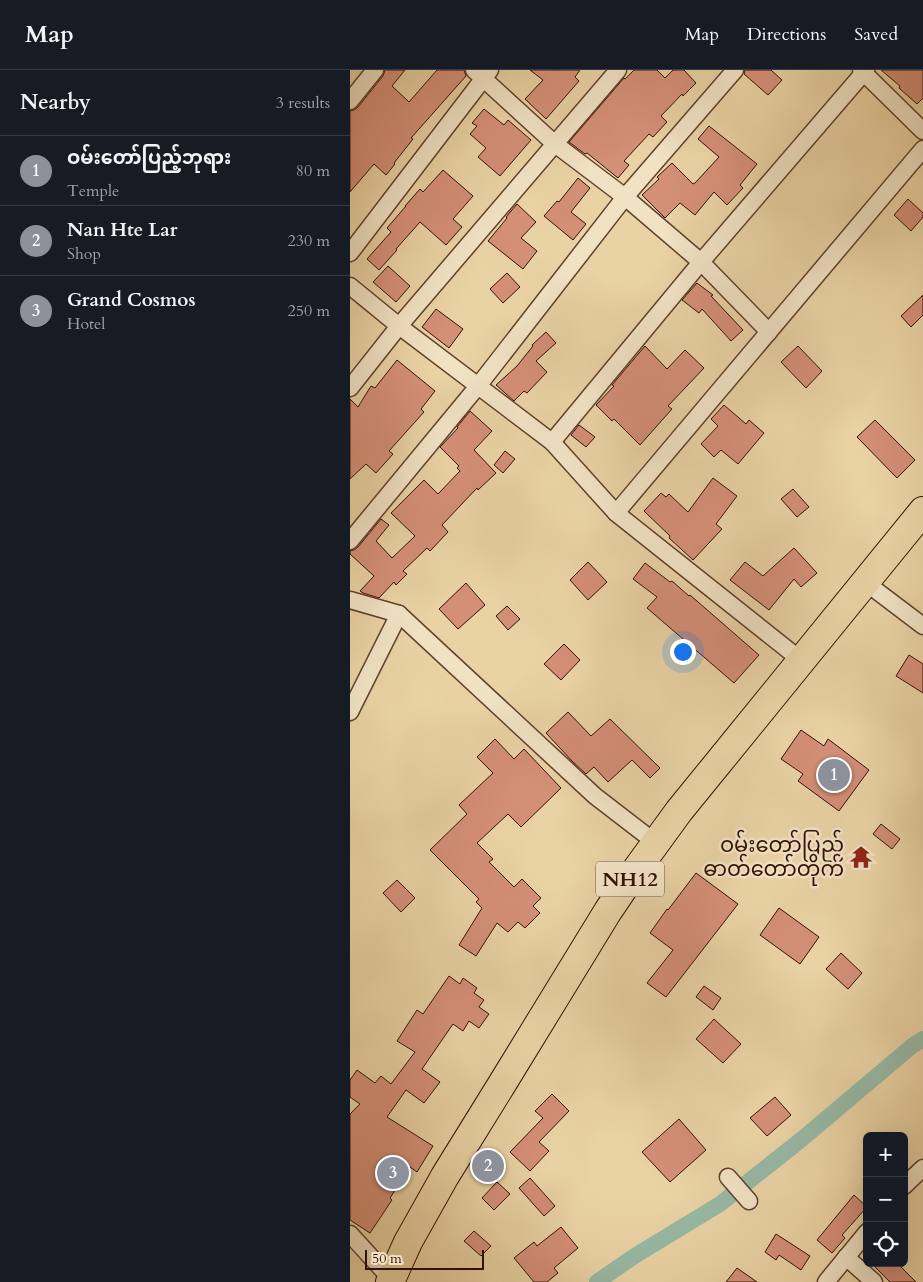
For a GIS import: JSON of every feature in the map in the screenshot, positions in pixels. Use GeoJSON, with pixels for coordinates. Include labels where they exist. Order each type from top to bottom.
{"type":"FeatureCollection","features":[{"type":"Feature","properties":{"kind":"highway","name":"NH12"},"geometry":{"type":"LineString","coordinates":[[390,1280],[408,1242],[445,1176],[608,911],[656,843],[714,768],[923,512]]}},
{"type":"Feature","properties":{"kind":"street"},"geometry":{"type":"LineString","coordinates":[[350,101],[375,70]]}},
{"type":"Feature","properties":{"kind":"street"},"geometry":{"type":"LineString","coordinates":[[350,388],[399,326],[618,70]]}},
{"type":"Feature","properties":{"kind":"street"},"geometry":{"type":"LineString","coordinates":[[350,541],[478,386],[625,197],[736,70]]}},
{"type":"Feature","properties":{"kind":"street"},"geometry":{"type":"LineString","coordinates":[[552,442],[701,262],[864,71],[923,130]]}},
{"type":"Feature","properties":{"kind":"street"},"geometry":{"type":"LineString","coordinates":[[350,253],[483,73],[555,144],[625,197],[701,262],[769,332]]}},
{"type":"Feature","properties":{"kind":"street"},"geometry":{"type":"LineString","coordinates":[[616,512],[923,148]]}},
{"type":"Feature","properties":{"kind":"street"},"geometry":{"type":"LineString","coordinates":[[350,286],[399,326],[552,442],[616,512],[802,661]]}},
{"type":"Feature","properties":{"kind":"street"},"geometry":{"type":"LineString","coordinates":[[866,582],[923,626]]}},
{"type":"Feature","properties":{"kind":"street"},"geometry":{"type":"LineString","coordinates":[[350,600],[399,614],[594,796],[656,843]]}},
{"type":"Feature","properties":{"kind":"street"},"geometry":{"type":"LineString","coordinates":[[350,718],[350,712],[399,614]]}},
{"type":"Feature","properties":{"kind":"street"},"geometry":{"type":"LineString","coordinates":[[908,1182],[923,1168]]}},
{"type":"Feature","properties":{"kind":"street"},"geometry":{"type":"LineString","coordinates":[[728,1177],[749,1201]]}},
{"type":"Feature","properties":{"kind":"street"},"geometry":{"type":"LineString","coordinates":[[350,1234],[390,1280]]}},
{"type":"Feature","properties":{"kind":"street"},"geometry":{"type":"LineString","coordinates":[[826,1282],[863,1237]]}},
{"type":"Feature","properties":{"kind":"street"},"geometry":{"type":"LineString","coordinates":[[846,1258],[874,1282]]}},
{"type":"Feature","properties":{"kind":"building"},"geometry":{"type":"Polygon","coordinates":[[[385,70],[405,70],[392,86],[409,102],[437,70],[464,70],[466,76],[411,138],[413,139],[386,175],[374,164],[350,192],[350,111],[358,107],[383,76],[385,70]]]}},
{"type":"Feature","properties":{"kind":"building"},"geometry":{"type":"Polygon","coordinates":[[[530,70],[580,70],[575,77],[579,81],[546,119],[525,99],[543,80],[530,70]]]}},
{"type":"Feature","properties":{"kind":"building"},"geometry":{"type":"Polygon","coordinates":[[[634,70],[657,70],[665,78],[673,70],[684,70],[696,83],[683,96],[682,94],[661,116],[667,122],[653,137],[649,134],[624,161],[629,165],[618,178],[587,153],[585,154],[569,142],[624,78],[634,70]]]}},
{"type":"Feature","properties":{"kind":"building"},"geometry":{"type":"Polygon","coordinates":[[[745,70],[771,70],[782,80],[768,95],[744,74],[745,70]]]}},
{"type":"Feature","properties":{"kind":"building"},"geometry":{"type":"Polygon","coordinates":[[[881,70],[923,70],[923,98],[917,104],[881,70]]]}},
{"type":"Feature","properties":{"kind":"building"},"geometry":{"type":"Polygon","coordinates":[[[484,109],[504,125],[508,120],[531,140],[500,176],[478,157],[486,148],[470,134],[477,126],[472,123],[484,109]]]}},
{"type":"Feature","properties":{"kind":"building"},"geometry":{"type":"Polygon","coordinates":[[[709,126],[757,164],[740,185],[743,188],[727,205],[714,192],[695,215],[680,203],[665,218],[642,195],[672,163],[693,184],[695,183],[719,157],[698,139],[709,126]]]}},
{"type":"Feature","properties":{"kind":"building"},"geometry":{"type":"Polygon","coordinates":[[[443,170],[473,196],[453,219],[462,227],[446,245],[420,222],[379,270],[367,259],[391,232],[387,228],[405,206],[420,189],[423,192],[443,170]]]}},
{"type":"Feature","properties":{"kind":"building"},"geometry":{"type":"Polygon","coordinates":[[[578,178],[590,188],[571,212],[586,224],[573,240],[544,216],[557,201],[559,202],[578,178]]]}},
{"type":"Feature","properties":{"kind":"building"},"geometry":{"type":"Polygon","coordinates":[[[908,199],[923,213],[923,217],[911,231],[894,215],[908,199]]]}},
{"type":"Feature","properties":{"kind":"building"},"geometry":{"type":"Polygon","coordinates":[[[517,204],[536,222],[521,238],[537,251],[523,269],[488,241],[517,204]]]}},
{"type":"Feature","properties":{"kind":"building"},"geometry":{"type":"Polygon","coordinates":[[[388,266],[410,286],[396,302],[373,282],[388,266]]]}},
{"type":"Feature","properties":{"kind":"building"},"geometry":{"type":"Polygon","coordinates":[[[507,273],[520,287],[503,303],[490,289],[507,273]]]}},
{"type":"Feature","properties":{"kind":"building"},"geometry":{"type":"Polygon","coordinates":[[[697,283],[713,295],[711,296],[743,330],[731,341],[702,309],[699,313],[682,300],[697,283]]]}},
{"type":"Feature","properties":{"kind":"building"},"geometry":{"type":"Polygon","coordinates":[[[923,295],[923,315],[911,327],[901,316],[923,295]]]}},
{"type":"Feature","properties":{"kind":"building"},"geometry":{"type":"Polygon","coordinates":[[[436,309],[463,329],[449,348],[422,327],[436,309]]]}},
{"type":"Feature","properties":{"kind":"building"},"geometry":{"type":"Polygon","coordinates":[[[546,332],[556,343],[536,361],[547,372],[527,393],[524,391],[514,401],[496,385],[517,366],[532,345],[546,332]]]}},
{"type":"Feature","properties":{"kind":"building"},"geometry":{"type":"Polygon","coordinates":[[[645,346],[667,369],[685,350],[704,368],[668,406],[672,409],[640,445],[614,419],[612,421],[596,405],[614,386],[612,385],[645,346]]]}},
{"type":"Feature","properties":{"kind":"building"},"geometry":{"type":"Polygon","coordinates":[[[798,346],[822,371],[806,388],[781,362],[798,346]]]}},
{"type":"Feature","properties":{"kind":"building"},"geometry":{"type":"Polygon","coordinates":[[[397,360],[435,391],[421,409],[424,412],[389,451],[393,454],[376,473],[366,464],[350,479],[350,399],[358,407],[371,386],[375,388],[397,360]]]}},
{"type":"Feature","properties":{"kind":"building"},"geometry":{"type":"Polygon","coordinates":[[[724,405],[746,424],[749,420],[764,433],[738,464],[721,450],[714,457],[701,444],[718,426],[711,419],[724,405]]]}},
{"type":"Feature","properties":{"kind":"building"},"geometry":{"type":"Polygon","coordinates":[[[470,411],[492,431],[474,450],[496,473],[478,490],[477,488],[442,525],[448,532],[430,551],[427,548],[403,571],[407,574],[396,585],[394,582],[379,598],[363,593],[360,591],[374,576],[350,554],[350,551],[358,547],[381,519],[389,525],[376,541],[392,558],[415,536],[391,513],[424,480],[438,494],[460,471],[457,468],[459,466],[440,447],[458,428],[470,411]]]}},
{"type":"Feature","properties":{"kind":"building"},"geometry":{"type":"Polygon","coordinates":[[[875,420],[915,460],[897,478],[857,437],[875,420]]]}},
{"type":"Feature","properties":{"kind":"building"},"geometry":{"type":"Polygon","coordinates":[[[579,425],[595,437],[586,447],[571,435],[579,425]]]}},
{"type":"Feature","properties":{"kind":"building"},"geometry":{"type":"Polygon","coordinates":[[[505,451],[515,459],[503,473],[494,465],[505,451]]]}},
{"type":"Feature","properties":{"kind":"building"},"geometry":{"type":"Polygon","coordinates":[[[713,478],[737,496],[716,524],[722,529],[693,560],[644,511],[661,493],[666,497],[669,494],[688,512],[713,478]]]}},
{"type":"Feature","properties":{"kind":"building"},"geometry":{"type":"Polygon","coordinates":[[[793,489],[809,507],[797,517],[781,499],[793,489]]]}},
{"type":"Feature","properties":{"kind":"building"},"geometry":{"type":"Polygon","coordinates":[[[794,548],[817,573],[801,587],[794,579],[769,610],[730,580],[745,562],[763,576],[794,548]]]}},
{"type":"Feature","properties":{"kind":"building"},"geometry":{"type":"Polygon","coordinates":[[[588,562],[607,582],[588,600],[570,580],[588,562]]]}},
{"type":"Feature","properties":{"kind":"building"},"geometry":{"type":"Polygon","coordinates":[[[645,563],[690,595],[759,655],[734,683],[647,608],[657,597],[633,579],[645,563]]]}},
{"type":"Feature","properties":{"kind":"building"},"geometry":{"type":"Polygon","coordinates":[[[466,583],[485,605],[458,629],[439,609],[466,583]]]}},
{"type":"Feature","properties":{"kind":"building"},"geometry":{"type":"Polygon","coordinates":[[[507,606],[520,619],[508,630],[496,616],[507,606]]]}},
{"type":"Feature","properties":{"kind":"building"},"geometry":{"type":"Polygon","coordinates":[[[564,644],[580,660],[561,680],[544,664],[564,644]]]}},
{"type":"Feature","properties":{"kind":"building"},"geometry":{"type":"Polygon","coordinates":[[[909,655],[923,664],[923,693],[896,676],[909,655]]]}},
{"type":"Feature","properties":{"kind":"building"},"geometry":{"type":"Polygon","coordinates":[[[568,712],[591,736],[610,719],[660,768],[650,778],[632,760],[608,782],[594,767],[586,774],[546,733],[568,712]]]}},
{"type":"Feature","properties":{"kind":"building"},"geometry":{"type":"Polygon","coordinates":[[[801,730],[824,746],[828,739],[869,770],[839,811],[798,781],[803,774],[781,759],[801,730]]]}},
{"type":"Feature","properties":{"kind":"building"},"geometry":{"type":"Polygon","coordinates":[[[495,739],[514,759],[524,749],[561,788],[521,827],[508,814],[477,843],[493,859],[489,862],[514,887],[522,879],[541,898],[533,906],[540,913],[525,928],[518,922],[508,932],[497,923],[476,956],[459,945],[482,908],[476,902],[479,899],[430,850],[467,814],[459,805],[493,773],[477,757],[495,739]]]}},
{"type":"Feature","properties":{"kind":"building"},"geometry":{"type":"Polygon","coordinates":[[[881,824],[900,839],[892,849],[873,834],[881,824]]]}},
{"type":"Feature","properties":{"kind":"building"},"geometry":{"type":"Polygon","coordinates":[[[696,873],[738,904],[666,997],[647,983],[673,950],[650,933],[696,873]]]}},
{"type":"Feature","properties":{"kind":"building"},"geometry":{"type":"Polygon","coordinates":[[[397,880],[415,898],[401,912],[383,893],[397,880]]]}},
{"type":"Feature","properties":{"kind":"building"},"geometry":{"type":"Polygon","coordinates":[[[779,908],[819,937],[800,964],[760,935],[779,908]]]}},
{"type":"Feature","properties":{"kind":"building"},"geometry":{"type":"Polygon","coordinates":[[[841,953],[862,973],[848,989],[826,969],[841,953]]]}},
{"type":"Feature","properties":{"kind":"building"},"geometry":{"type":"Polygon","coordinates":[[[449,976],[460,984],[463,978],[477,988],[474,993],[484,1000],[479,1007],[489,1014],[479,1028],[469,1021],[463,1031],[453,1024],[422,1069],[440,1082],[424,1103],[406,1090],[387,1117],[433,1146],[417,1172],[410,1167],[390,1198],[392,1200],[370,1233],[350,1220],[350,1114],[360,1104],[350,1097],[350,1080],[357,1070],[375,1083],[381,1076],[391,1084],[415,1052],[397,1041],[417,1010],[423,1014],[449,976]]]}},
{"type":"Feature","properties":{"kind":"building"},"geometry":{"type":"Polygon","coordinates":[[[704,986],[721,998],[713,1010],[696,997],[704,986]]]}},
{"type":"Feature","properties":{"kind":"building"},"geometry":{"type":"Polygon","coordinates":[[[714,1019],[741,1044],[723,1063],[696,1039],[714,1019]]]}},
{"type":"Feature","properties":{"kind":"building"},"geometry":{"type":"Polygon","coordinates":[[[552,1094],[569,1111],[539,1142],[549,1151],[530,1171],[510,1152],[543,1118],[535,1111],[552,1094]]]}},
{"type":"Feature","properties":{"kind":"building"},"geometry":{"type":"Polygon","coordinates":[[[775,1097],[791,1115],[767,1136],[750,1118],[775,1097]]]}},
{"type":"Feature","properties":{"kind":"building"},"geometry":{"type":"Polygon","coordinates":[[[679,1119],[706,1150],[670,1182],[642,1152],[679,1119]]]}},
{"type":"Feature","properties":{"kind":"building"},"geometry":{"type":"Polygon","coordinates":[[[530,1178],[555,1206],[544,1216],[519,1188],[530,1178]]]}},
{"type":"Feature","properties":{"kind":"building"},"geometry":{"type":"Polygon","coordinates":[[[497,1182],[510,1194],[494,1210],[482,1198],[497,1182]]]}},
{"type":"Feature","properties":{"kind":"building"},"geometry":{"type":"Polygon","coordinates":[[[854,1195],[863,1203],[863,1211],[842,1235],[845,1238],[832,1253],[817,1240],[854,1195]]]}},
{"type":"Feature","properties":{"kind":"building"},"geometry":{"type":"Polygon","coordinates":[[[561,1227],[578,1248],[554,1268],[558,1273],[547,1282],[534,1282],[514,1258],[534,1242],[537,1246],[561,1227]]]}},
{"type":"Feature","properties":{"kind":"building"},"geometry":{"type":"Polygon","coordinates":[[[474,1231],[491,1246],[481,1256],[464,1241],[474,1231]]]}},
{"type":"Feature","properties":{"kind":"building"},"geometry":{"type":"Polygon","coordinates":[[[776,1234],[810,1256],[801,1270],[779,1255],[776,1260],[765,1252],[776,1234]]]}},
{"type":"Feature","properties":{"kind":"building"},"geometry":{"type":"Polygon","coordinates":[[[875,1267],[901,1267],[916,1282],[890,1282],[875,1267]]]}},
{"type":"Feature","properties":{"kind":"building"},"geometry":{"type":"Polygon","coordinates":[[[737,1268],[757,1282],[726,1282],[737,1268]]]}},
{"type":"Feature","properties":{"kind":"waterway"},"geometry":{"type":"LineString","coordinates":[[597,1282],[633,1257],[720,1204],[802,1139],[912,1046],[923,1039]]}},
{"type":"Feature","properties":{"kind":"place","name":"ဝမ်းတော်ပြည့်ဘုရား"},"geometry":{"type":"Point","coordinates":[834,775]}},
{"type":"Feature","properties":{"kind":"place","name":"ဝမ်းတော်ပြည့် ဓာတ်တော်တိုက်"},"geometry":{"type":"Point","coordinates":[861,857]}},
{"type":"Feature","properties":{"kind":"place","name":"Nan Hte Lar"},"geometry":{"type":"Point","coordinates":[488,1166]}},
{"type":"Feature","properties":{"kind":"place","name":"Grand Cosmos"},"geometry":{"type":"Point","coordinates":[393,1173]}}]}
